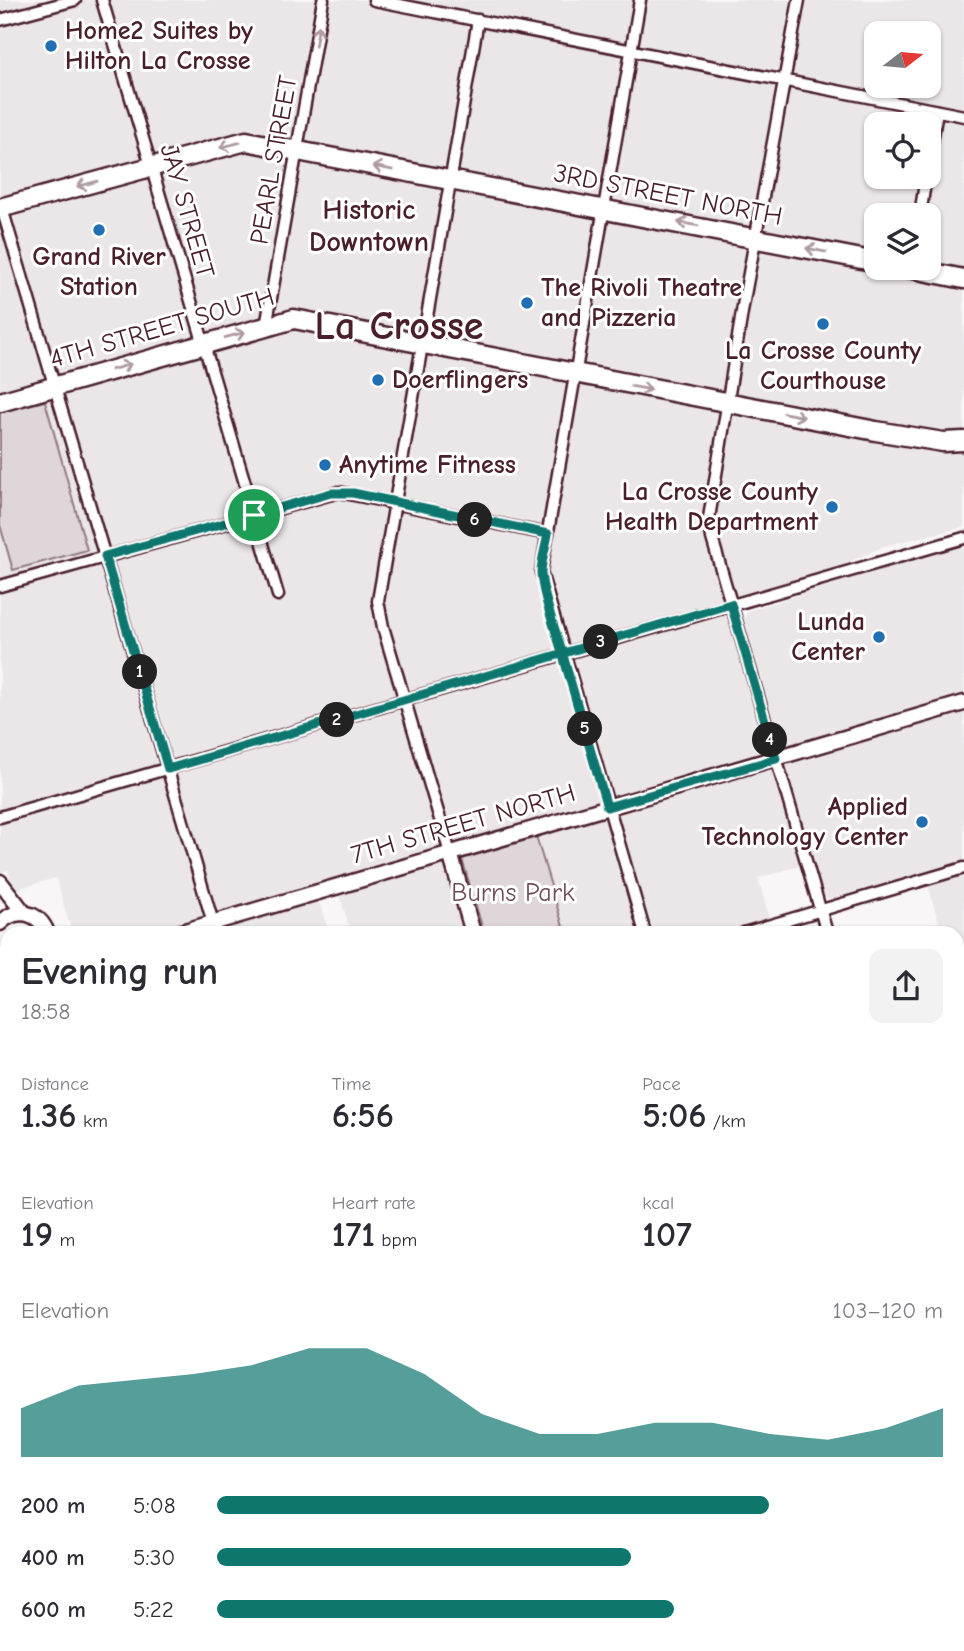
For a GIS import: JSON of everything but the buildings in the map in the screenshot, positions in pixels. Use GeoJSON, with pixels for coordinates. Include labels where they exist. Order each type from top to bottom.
{"type":"FeatureCollection","features":[{"type":"Feature","properties":{"kind":"highway","name":"3RD STREET NORTH"},"geometry":{"type":"LineString","coordinates":[[1,205],[241,142],[864,259]]}},
{"type":"Feature","properties":{"kind":"highway"},"geometry":{"type":"LineString","coordinates":[[941,274],[964,279]]}},
{"type":"Feature","properties":{"kind":"highway","name":"4TH STREET SOUTH"},"geometry":{"type":"LineString","coordinates":[[0,401],[294,319],[574,375],[930,440],[964,441]]}},
{"type":"Feature","properties":{"kind":"main road","name":"7TH STREET NORTH"},"geometry":{"type":"LineString","coordinates":[[221,926],[450,853],[964,703]]}},
{"type":"Feature","properties":{"kind":"main road"},"geometry":{"type":"LineString","coordinates":[[450,853],[472,926]]}},
{"type":"Feature","properties":{"kind":"main road"},"geometry":{"type":"LineString","coordinates":[[0,882],[24,913],[38,919],[42,926]]}},
{"type":"Feature","properties":{"kind":"main road"},"geometry":{"type":"LineString","coordinates":[[0,904],[0,923]]}},
{"type":"Feature","properties":{"kind":"main road"},"geometry":{"type":"LineString","coordinates":[[0,923],[10,915],[24,913]]}},
{"type":"Feature","properties":{"kind":"street"},"geometry":{"type":"LineString","coordinates":[[0,20],[75,0]]}},
{"type":"Feature","properties":{"kind":"street","name":"JAY STREET"},"geometry":{"type":"LineString","coordinates":[[102,0],[278,594]]}},
{"type":"Feature","properties":{"kind":"street","name":"PEARL STREET"},"geometry":{"type":"LineString","coordinates":[[266,327],[323,0]]}},
{"type":"Feature","properties":{"kind":"street"},"geometry":{"type":"LineString","coordinates":[[374,0],[964,116]]}},
{"type":"Feature","properties":{"kind":"street"},"geometry":{"type":"LineString","coordinates":[[640,0],[541,572],[643,926]]}},
{"type":"Feature","properties":{"kind":"street"},"geometry":{"type":"LineString","coordinates":[[799,0],[755,238],[709,518],[731,604],[825,926]]}},
{"type":"Feature","properties":{"kind":"street"},"geometry":{"type":"LineString","coordinates":[[450,853],[378,608],[478,20]]}},
{"type":"Feature","properties":{"kind":"street"},"geometry":{"type":"LineString","coordinates":[[1,205],[214,926]]}},
{"type":"Feature","properties":{"kind":"street"},"geometry":{"type":"LineString","coordinates":[[0,586],[339,492],[548,534]]}},
{"type":"Feature","properties":{"kind":"street"},"geometry":{"type":"LineString","coordinates":[[0,817],[964,538]]}},
{"type":"Feature","properties":{"kind":"street"},"geometry":{"type":"LineString","coordinates":[[767,926],[964,868]]}},
{"type":"Feature","properties":{"kind":"shaded area"},"geometry":{"type":"Polygon","coordinates":[[[0,0],[964,0],[964,527],[884,546],[804,583],[731,604],[806,864],[758,878],[771,924],[349,926],[337,887],[316,893],[327,926],[70,926],[56,878],[13,890],[8,870],[0,872],[0,0]]]}},
{"type":"Feature","properties":{"kind":"shaded area"},"geometry":{"type":"Polygon","coordinates":[[[964,547],[964,926],[940,926],[924,872],[829,899],[823,896],[744,618],[748,611],[919,557],[964,547]]]}},
{"type":"Feature","properties":{"kind":"green space"},"geometry":{"type":"Polygon","coordinates":[[[45,401],[87,550],[13,570],[0,525],[0,412],[45,401]]]}},
{"type":"Feature","properties":{"kind":"green space","name":"Burns Park"},"geometry":{"type":"Polygon","coordinates":[[[536,836],[563,926],[482,926],[462,859],[536,836]]]}},
{"type":"Feature","properties":{"kind":"place","name":"Home2 Suites by Hilton La Crosse"},"geometry":{"type":"Point","coordinates":[51,46]}},
{"type":"Feature","properties":{"kind":"place","name":"Grand River Station"},"geometry":{"type":"Point","coordinates":[99,230]}},
{"type":"Feature","properties":{"kind":"place","name":"The Rivoli Theatre and Pizzeria"},"geometry":{"type":"Point","coordinates":[527,303]}},
{"type":"Feature","properties":{"kind":"place","name":"La Crosse County Courthouse"},"geometry":{"type":"Point","coordinates":[823,324]}},
{"type":"Feature","properties":{"kind":"place","name":"Doerflingers"},"geometry":{"type":"Point","coordinates":[378,380]}},
{"type":"Feature","properties":{"kind":"place","name":"Anytime Fitness"},"geometry":{"type":"Point","coordinates":[325,465]}},
{"type":"Feature","properties":{"kind":"place","name":"La Crosse County Health Department"},"geometry":{"type":"Point","coordinates":[832,507]}},
{"type":"Feature","properties":{"kind":"place","name":"Lunda Center"},"geometry":{"type":"Point","coordinates":[879,637]}},
{"type":"Feature","properties":{"kind":"place","name":"Applied Technology Center"},"geometry":{"type":"Point","coordinates":[922,822]}},
{"type":"Feature","properties":{"kind":"district","name":"Historic Downtown"},"geometry":{"type":"Point","coordinates":[369,226]}},
{"type":"Feature","properties":{"kind":"district","name":"La Crosse"},"geometry":{"type":"Point","coordinates":[399,326]}},
{"type":"Feature","properties":{"kind":"route"},"geometry":{"type":"LineString","coordinates":[[254,515],[105,556],[168,769],[404,701],[563,653],[731,604],[776,759],[607,807],[566,666],[563,653],[560,642],[542,579],[548,534],[339,492],[254,515]]}}]}
